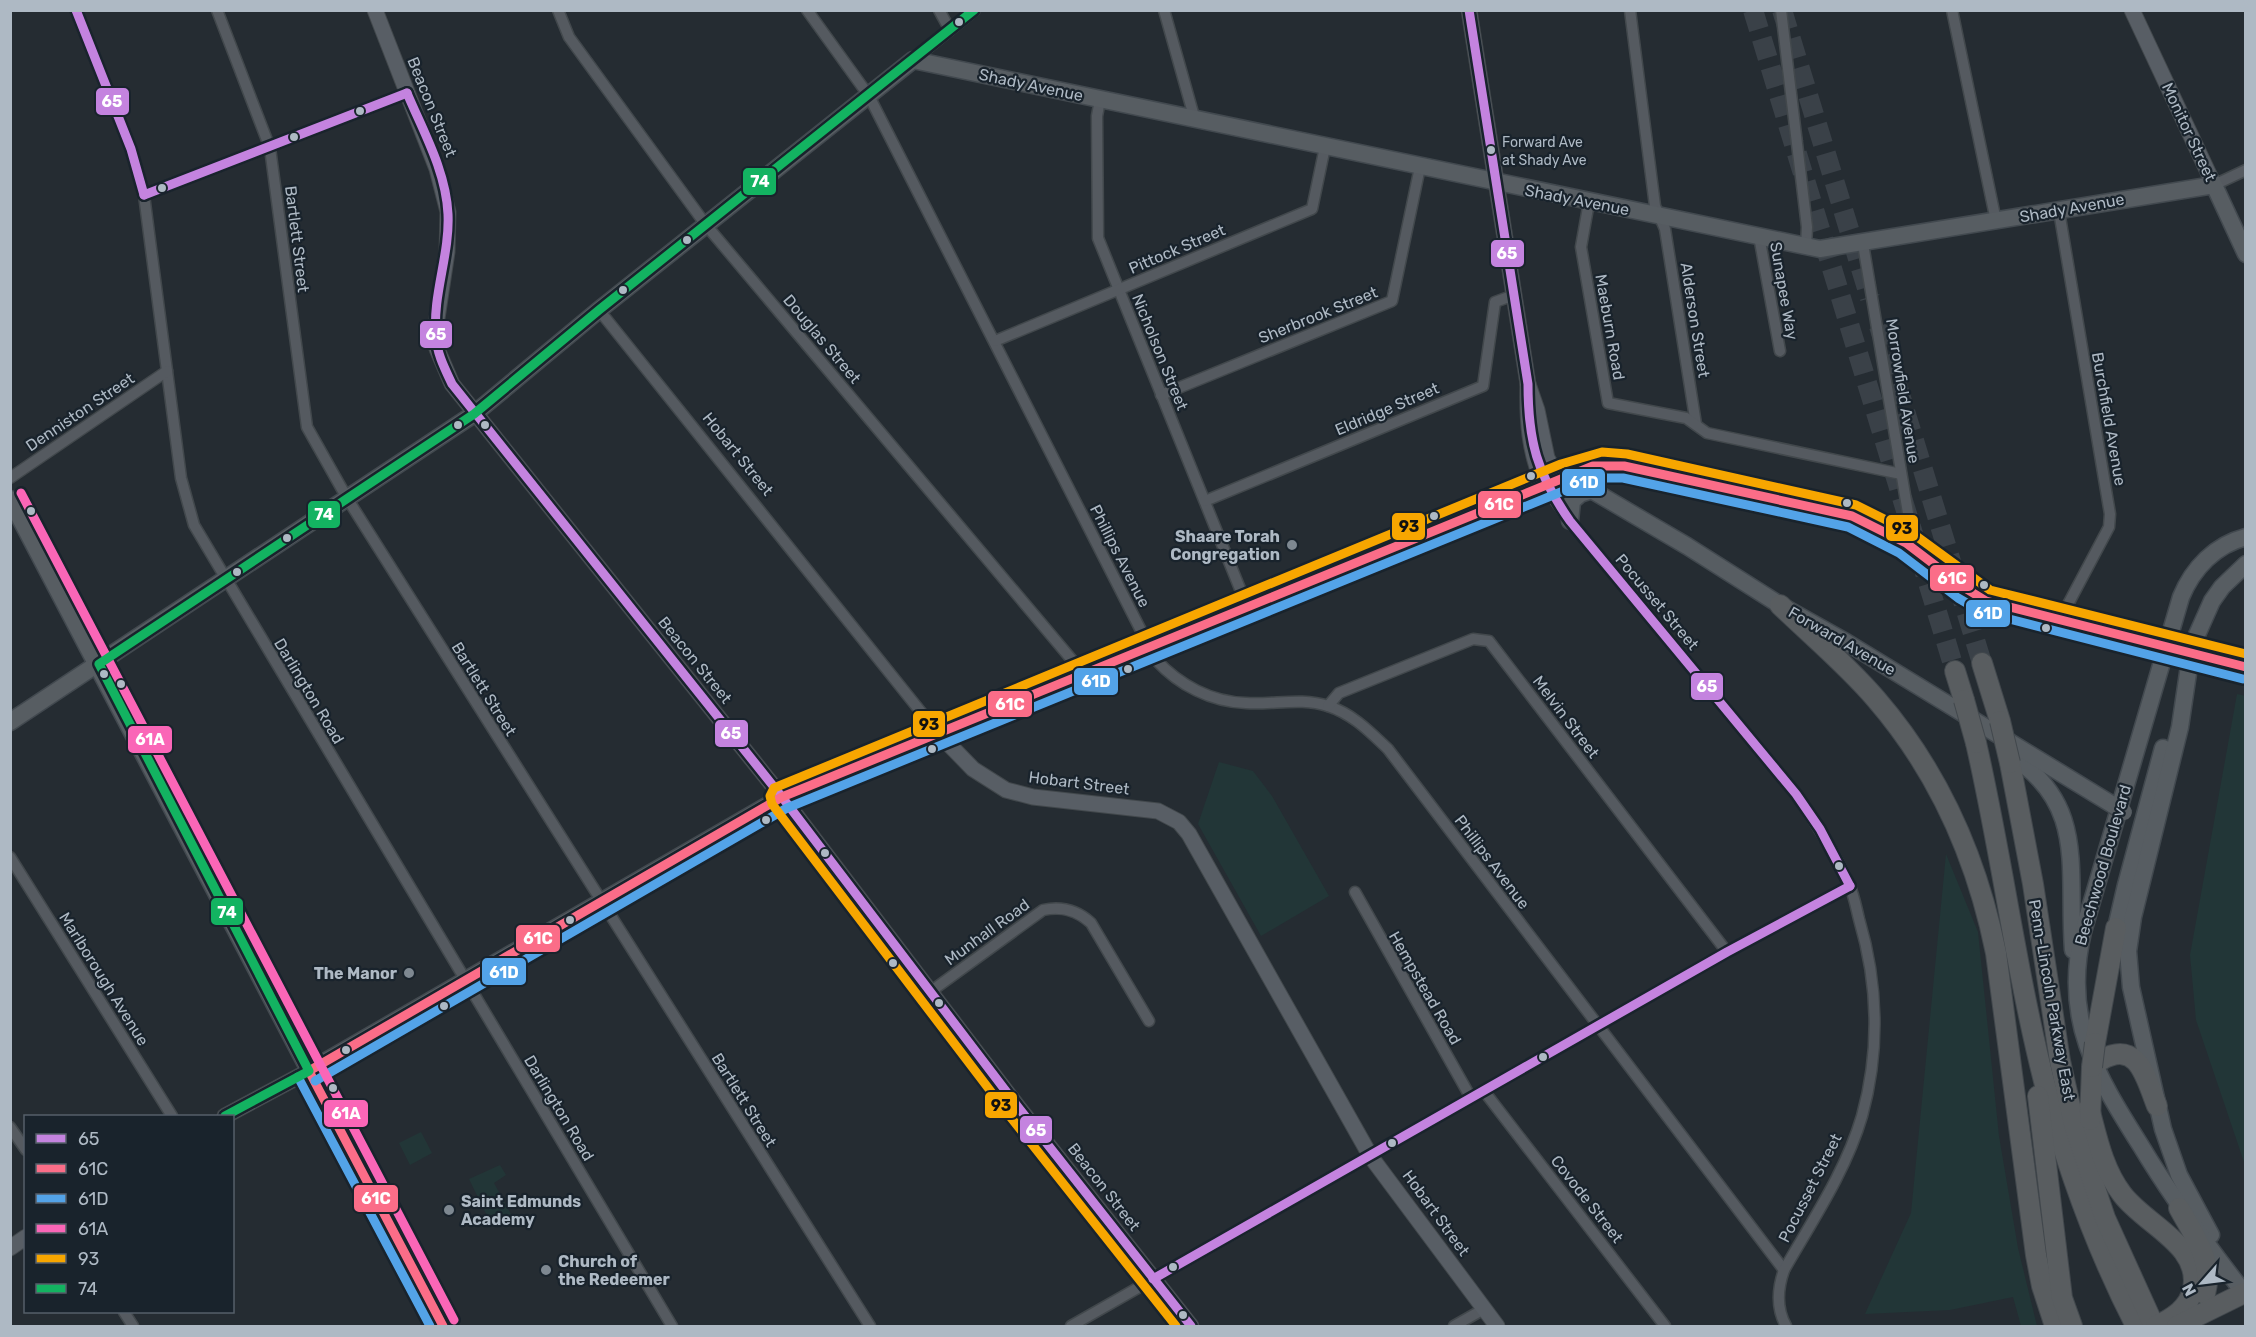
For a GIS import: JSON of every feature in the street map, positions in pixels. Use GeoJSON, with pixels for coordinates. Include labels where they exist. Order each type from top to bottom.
{"type":"FeatureCollection","features":[{"type":"Feature","properties":{"kind":"highway"},"geometry":{"type":"LineString","coordinates":[[1780,605],[1859,680],[1896,723],[1937,787],[1966,848],[1984,900],[1996,953],[2036,1256],[2042,1286],[2055,1326]]}},
{"type":"Feature","properties":{"kind":"highway","name":"Penn-Lincoln Parkway East"},"geometry":{"type":"LineString","coordinates":[[1982,663],[2010,763],[2065,1086],[2082,1150],[2105,1218],[2169,1324]]}},
{"type":"Feature","properties":{"kind":"highway","name":"Penn-Lincoln Parkway East"},"geometry":{"type":"LineString","coordinates":[[1955,671],[1976,742],[2029,1016],[2048,1094],[2075,1181],[2104,1257],[2136,1326]]}},
{"type":"Feature","properties":{"kind":"highway"},"geometry":{"type":"LineString","coordinates":[[2105,1218],[2095,1165],[2089,1106],[2116,928]]}},
{"type":"Feature","properties":{"kind":"highway"},"geometry":{"type":"LineString","coordinates":[[2029,1016],[2061,1298],[2072,1326]]}},
{"type":"Feature","properties":{"kind":"highway"},"geometry":{"type":"LineString","coordinates":[[2096,1057],[2119,1053],[2135,1059],[2142,1068],[2157,1106]]}},
{"type":"Feature","properties":{"kind":"highway"},"geometry":{"type":"LineString","coordinates":[[2089,1106],[2104,1160],[2116,1186],[2142,1217],[2180,1246],[2192,1263],[2194,1285],[2190,1300],[2169,1324]]}},
{"type":"Feature","properties":{"kind":"highway"},"geometry":{"type":"LineString","coordinates":[[2169,1324],[2205,1292],[2207,1266],[2202,1251],[2179,1208]]}},
{"type":"Feature","properties":{"kind":"highway"},"geometry":{"type":"LineString","coordinates":[[2169,1324],[2245,1295]]}},
{"type":"Feature","properties":{"kind":"main road","name":"Beacon Street"},"geometry":{"type":"LineString","coordinates":[[375,10],[437,170],[448,212],[447,252],[436,325],[437,349],[452,384],[782,797],[930,992],[1191,1326]]}},
{"type":"Feature","properties":{"kind":"main road"},"geometry":{"type":"LineString","coordinates":[[1469,10],[1528,384],[1537,410],[1547,458],[1541,478]]}},
{"type":"Feature","properties":{"kind":"main road","name":"Monitor Street"},"geometry":{"type":"LineString","coordinates":[[2132,10],[2246,254]]}},
{"type":"Feature","properties":{"kind":"main road"},"geometry":{"type":"LineString","coordinates":[[10,722],[474,414],[599,310],[914,60]]}},
{"type":"Feature","properties":{"kind":"main road","name":"Shady Avenue"},"geometry":{"type":"LineString","coordinates":[[914,60],[1820,249],[1863,244],[2214,184]]}},
{"type":"Feature","properties":{"kind":"main road"},"geometry":{"type":"LineString","coordinates":[[1528,384],[1527,412],[1541,478]]}},
{"type":"Feature","properties":{"kind":"main road","name":"Forward Avenue"},"geometry":{"type":"LineString","coordinates":[[1547,458],[1551,465],[1566,475],[2141,822]]}},
{"type":"Feature","properties":{"kind":"main road"},"geometry":{"type":"LineString","coordinates":[[227,1115],[309,1071],[600,900],[782,797],[1247,606],[1541,478],[1566,475],[1604,464],[1624,466],[1852,516],[1880,528],[1906,544],[1956,584],[1979,597],[2062,622],[2246,667]]}},
{"type":"Feature","properties":{"kind":"main road"},"geometry":{"type":"LineString","coordinates":[[1570,520],[1572,501],[1580,494],[1592,490]]}},
{"type":"Feature","properties":{"kind":"main road"},"geometry":{"type":"LineString","coordinates":[[10,499],[99,664],[443,1326]]}},
{"type":"Feature","properties":{"kind":"main road","name":"Beechwood Boulevard"},"geometry":{"type":"LineString","coordinates":[[2245,1295],[2179,1208],[2095,1070],[2079,1019],[2076,978],[2083,932],[2181,597],[2189,580],[2208,557],[2223,546],[2246,537]]}},
{"type":"Feature","properties":{"kind":"main road"},"geometry":{"type":"LineString","coordinates":[[2144,1040],[2119,975],[2116,928],[2141,822],[2192,646],[2212,601],[2222,587],[2246,564]]}},
{"type":"Feature","properties":{"kind":"main road"},"geometry":{"type":"LineString","coordinates":[[1780,605],[1841,652],[2024,764],[2045,783],[2059,805],[2067,829],[2076,978]]}},
{"type":"Feature","properties":{"kind":"main road"},"geometry":{"type":"LineString","coordinates":[[2192,646],[2180,727],[2129,939],[2129,975],[2157,1106],[2173,1160],[2185,1190],[2245,1295]]}},
{"type":"Feature","properties":{"kind":"main road","name":"Hobart Street"},"geometry":{"type":"LineString","coordinates":[[937,732],[973,769],[1006,790],[1033,797],[1158,811],[1179,822],[1189,834],[1371,1157],[1497,1326]]}},
{"type":"Feature","properties":{"kind":"main road"},"geometry":{"type":"LineString","coordinates":[[10,1248],[24,1238]]}},
{"type":"Feature","properties":{"kind":"street","name":"Darlington Road"},"geometry":{"type":"LineString","coordinates":[[76,10],[131,149],[144,195],[181,478],[194,525],[463,980],[672,1326]]}},
{"type":"Feature","properties":{"kind":"street","name":"Bartlett Street"},"geometry":{"type":"LineString","coordinates":[[217,10],[270,148],[307,427],[347,498],[870,1326]]}},
{"type":"Feature","properties":{"kind":"street","name":"Douglas Street"},"geometry":{"type":"LineString","coordinates":[[558,10],[569,37],[706,225],[1083,673]]}},
{"type":"Feature","properties":{"kind":"street","name":"Phillips Avenue"},"geometry":{"type":"LineString","coordinates":[[807,10],[869,96],[1149,647],[1169,674],[1206,695],[1245,704],[1307,701],[1329,706],[1363,725],[1388,749],[1784,1270]]}},
{"type":"Feature","properties":{"kind":"street"},"geometry":{"type":"LineString","coordinates":[[939,10],[950,30]]}},
{"type":"Feature","properties":{"kind":"street"},"geometry":{"type":"LineString","coordinates":[[914,60],[975,10]]}},
{"type":"Feature","properties":{"kind":"street"},"geometry":{"type":"LineString","coordinates":[[1164,10],[1195,120]]}},
{"type":"Feature","properties":{"kind":"street","name":"Alderson Street"},"geometry":{"type":"LineString","coordinates":[[1630,10],[1655,206],[1665,229],[1696,424]]}},
{"type":"Feature","properties":{"kind":"street"},"geometry":{"type":"LineString","coordinates":[[1781,10],[1808,237],[1806,247]]}},
{"type":"Feature","properties":{"kind":"street"},"geometry":{"type":"LineString","coordinates":[[1952,10],[1996,221]]}},
{"type":"Feature","properties":{"kind":"street"},"geometry":{"type":"LineString","coordinates":[[144,195],[270,148],[406,93]]}},
{"type":"Feature","properties":{"kind":"street","name":"Nicholson Street"},"geometry":{"type":"LineString","coordinates":[[1100,100],[1096,116],[1098,238],[1247,606]]}},
{"type":"Feature","properties":{"kind":"street","name":"Pittock Street"},"geometry":{"type":"LineString","coordinates":[[995,341],[1312,209],[1325,147]]}},
{"type":"Feature","properties":{"kind":"street","name":"Sherbrook Street"},"geometry":{"type":"LineString","coordinates":[[1161,394],[1392,301],[1420,167]]}},
{"type":"Feature","properties":{"kind":"street","name":"Shady Avenue"},"geometry":{"type":"LineString","coordinates":[[2214,184],[2246,170]]}},
{"type":"Feature","properties":{"kind":"street","name":"Maeburn Road"},"geometry":{"type":"LineString","coordinates":[[1589,202],[1581,247],[1608,403],[1686,418],[1696,424]]}},
{"type":"Feature","properties":{"kind":"street","name":"Burchfield Avenue"},"geometry":{"type":"LineString","coordinates":[[2060,211],[2110,514],[2109,527],[2065,610],[2062,622]]}},
{"type":"Feature","properties":{"kind":"street","name":"Sunapee Way"},"geometry":{"type":"LineString","coordinates":[[1759,236],[1780,351]]}},
{"type":"Feature","properties":{"kind":"street","name":"Morrowfield Avenue"},"geometry":{"type":"LineString","coordinates":[[1863,244],[1909,519],[1906,544]]}},
{"type":"Feature","properties":{"kind":"street","name":"Eldridge Street"},"geometry":{"type":"LineString","coordinates":[[1205,501],[1483,386],[1494,302],[1514,295]]}},
{"type":"Feature","properties":{"kind":"street","name":"Hobart Street"},"geometry":{"type":"LineString","coordinates":[[599,310],[937,732]]}},
{"type":"Feature","properties":{"kind":"street","name":"Denniston Street"},"geometry":{"type":"LineString","coordinates":[[10,478],[167,371]]}},
{"type":"Feature","properties":{"kind":"street"},"geometry":{"type":"LineString","coordinates":[[1696,424],[1707,433],[1901,474]]}},
{"type":"Feature","properties":{"kind":"street","name":"Pocusset Street"},"geometry":{"type":"LineString","coordinates":[[1541,478],[1570,520],[1796,794],[1820,829],[1850,886],[1865,939],[1874,984],[1872,1070],[1861,1117],[1844,1161],[1784,1270],[1778,1287],[1779,1309],[1786,1326]]}},
{"type":"Feature","properties":{"kind":"street","name":"Melvin Street"},"geometry":{"type":"LineString","coordinates":[[1329,706],[1339,693],[1473,639],[1489,641],[1727,952]]}},
{"type":"Feature","properties":{"kind":"street","name":"Marlborough Avenue"},"geometry":{"type":"LineString","coordinates":[[10,857],[171,1115]]}},
{"type":"Feature","properties":{"kind":"street"},"geometry":{"type":"LineString","coordinates":[[1071,1326],[1727,952],[1850,886]]}},
{"type":"Feature","properties":{"kind":"street","name":"Hempstead Road"},"geometry":{"type":"LineString","coordinates":[[1354,892],[1471,1098]]}},
{"type":"Feature","properties":{"kind":"street","name":"Munhall Road"},"geometry":{"type":"LineString","coordinates":[[930,992],[1043,910],[1060,908],[1082,915],[1091,923],[1149,1021]]}},
{"type":"Feature","properties":{"kind":"street","name":"Covode Street"},"geometry":{"type":"LineString","coordinates":[[1484,1091],[1665,1326]]}},
{"type":"Feature","properties":{"kind":"street"},"geometry":{"type":"LineString","coordinates":[[10,1127],[24,1147]]}},
{"type":"Feature","properties":{"kind":"street"},"geometry":{"type":"LineString","coordinates":[[1454,1326],[1484,1309]]}},
{"type":"Feature","properties":{"kind":"street"},"geometry":{"type":"LineString","coordinates":[[125,1313],[133,1326]]}},
{"type":"Feature","properties":{"kind":"green space"},"geometry":{"type":"Polygon","coordinates":[[[2237,694],[2246,696],[2245,1165],[2196,1020],[2190,955],[2237,694]]]}},
{"type":"Feature","properties":{"kind":"green space"},"geometry":{"type":"Polygon","coordinates":[[[1219,762],[1253,771],[1272,796],[1329,896],[1261,936],[1198,824],[1219,762]]]}},
{"type":"Feature","properties":{"kind":"green space"},"geometry":{"type":"Polygon","coordinates":[[[1946,854],[1978,932],[1999,1136],[2018,1248],[2037,1326],[2021,1326],[2013,1297],[1950,1310],[1865,1314],[1911,1213],[1946,854]]]}},
{"type":"Feature","properties":{"kind":"green space"},"geometry":{"type":"Polygon","coordinates":[[[421,1132],[432,1153],[410,1165],[399,1143],[421,1132]]]}},
{"type":"Feature","properties":{"kind":"green space"},"geometry":{"type":"Polygon","coordinates":[[[500,1165],[506,1175],[494,1183],[513,1218],[508,1222],[501,1218],[491,1224],[469,1179],[500,1165]]]}},
{"type":"Feature","properties":{"kind":"tunnel"},"geometry":{"type":"LineString","coordinates":[[1753,10],[1955,671]]}},
{"type":"Feature","properties":{"kind":"tunnel"},"geometry":{"type":"LineString","coordinates":[[1782,10],[1870,298]]}},
{"type":"Feature","properties":{"kind":"tunnel"},"geometry":{"type":"LineString","coordinates":[[1879,326],[1982,663]]}},
{"type":"Feature","properties":{"kind":"transit line","name":"65"},"geometry":{"type":"LineString","coordinates":[[76,10],[131,149],[144,195]]}},
{"type":"Feature","properties":{"kind":"transit line","name":"74"},"geometry":{"type":"LineString","coordinates":[[227,1115],[309,1071],[99,664],[474,414],[599,310],[974,10]]}},
{"type":"Feature","properties":{"kind":"transit line","name":"65"},"geometry":{"type":"LineString","coordinates":[[1469,10],[1528,384],[1530,423],[1542,472],[1570,521],[1796,794],[1820,829],[1850,886]]}},
{"type":"Feature","properties":{"kind":"transit line","name":"65"},"geometry":{"type":"LineString","coordinates":[[407,93],[433,152],[446,198],[448,229],[435,321],[438,349],[452,384],[782,797],[1018,1107],[1191,1326]]}},
{"type":"Feature","properties":{"kind":"transit line","name":"65"},"geometry":{"type":"LineString","coordinates":[[144,195],[407,93]]}},
{"type":"Feature","properties":{"kind":"transit line","name":"93"},"geometry":{"type":"LineString","coordinates":[[1176,1326],[1008,1114],[772,804],[770,796],[774,788],[1561,464],[1602,452],[1627,454],[1856,505],[1912,533],[1990,590],[2246,654]]}},
{"type":"Feature","properties":{"kind":"transit line","name":"61C"},"geometry":{"type":"LineString","coordinates":[[309,1071],[782,797],[1593,466],[1624,466],[1852,516],[1906,543],[1965,588],[1986,601],[2246,667]]}},
{"type":"Feature","properties":{"kind":"transit line","name":"61D"},"geometry":{"type":"LineString","coordinates":[[315,1081],[787,808],[1595,478],[1623,478],[1848,527],[1899,553],[1958,598],[1982,612],[2243,679]]}},
{"type":"Feature","properties":{"kind":"transit line","name":"61A"},"geometry":{"type":"LineString","coordinates":[[21,493],[454,1320]]}},
{"type":"Feature","properties":{"kind":"transit line","name":"65"},"geometry":{"type":"LineString","coordinates":[[1153,1279],[1727,952],[1850,886]]}},
{"type":"Feature","properties":{"kind":"transit line","name":"61C"},"geometry":{"type":"LineString","coordinates":[[309,1071],[443,1326]]}},
{"type":"Feature","properties":{"kind":"transit line","name":"61D"},"geometry":{"type":"LineString","coordinates":[[298,1077],[430,1326]]}},
{"type":"Feature","properties":{"kind":"place","name":"Forward Ave at Shady Ave"},"geometry":{"type":"Point","coordinates":[1491,150]}},
{"type":"Feature","properties":{"kind":"place","name":"Shaare Torah Congregation"},"geometry":{"type":"Point","coordinates":[1292,545]}},
{"type":"Feature","properties":{"kind":"place","name":"The Manor"},"geometry":{"type":"Point","coordinates":[409,973]}},
{"type":"Feature","properties":{"kind":"place","name":"Saint Edmunds Academy"},"geometry":{"type":"Point","coordinates":[449,1210]}},
{"type":"Feature","properties":{"kind":"place","name":"Church of the Redeemer"},"geometry":{"type":"Point","coordinates":[546,1270]}}]}
